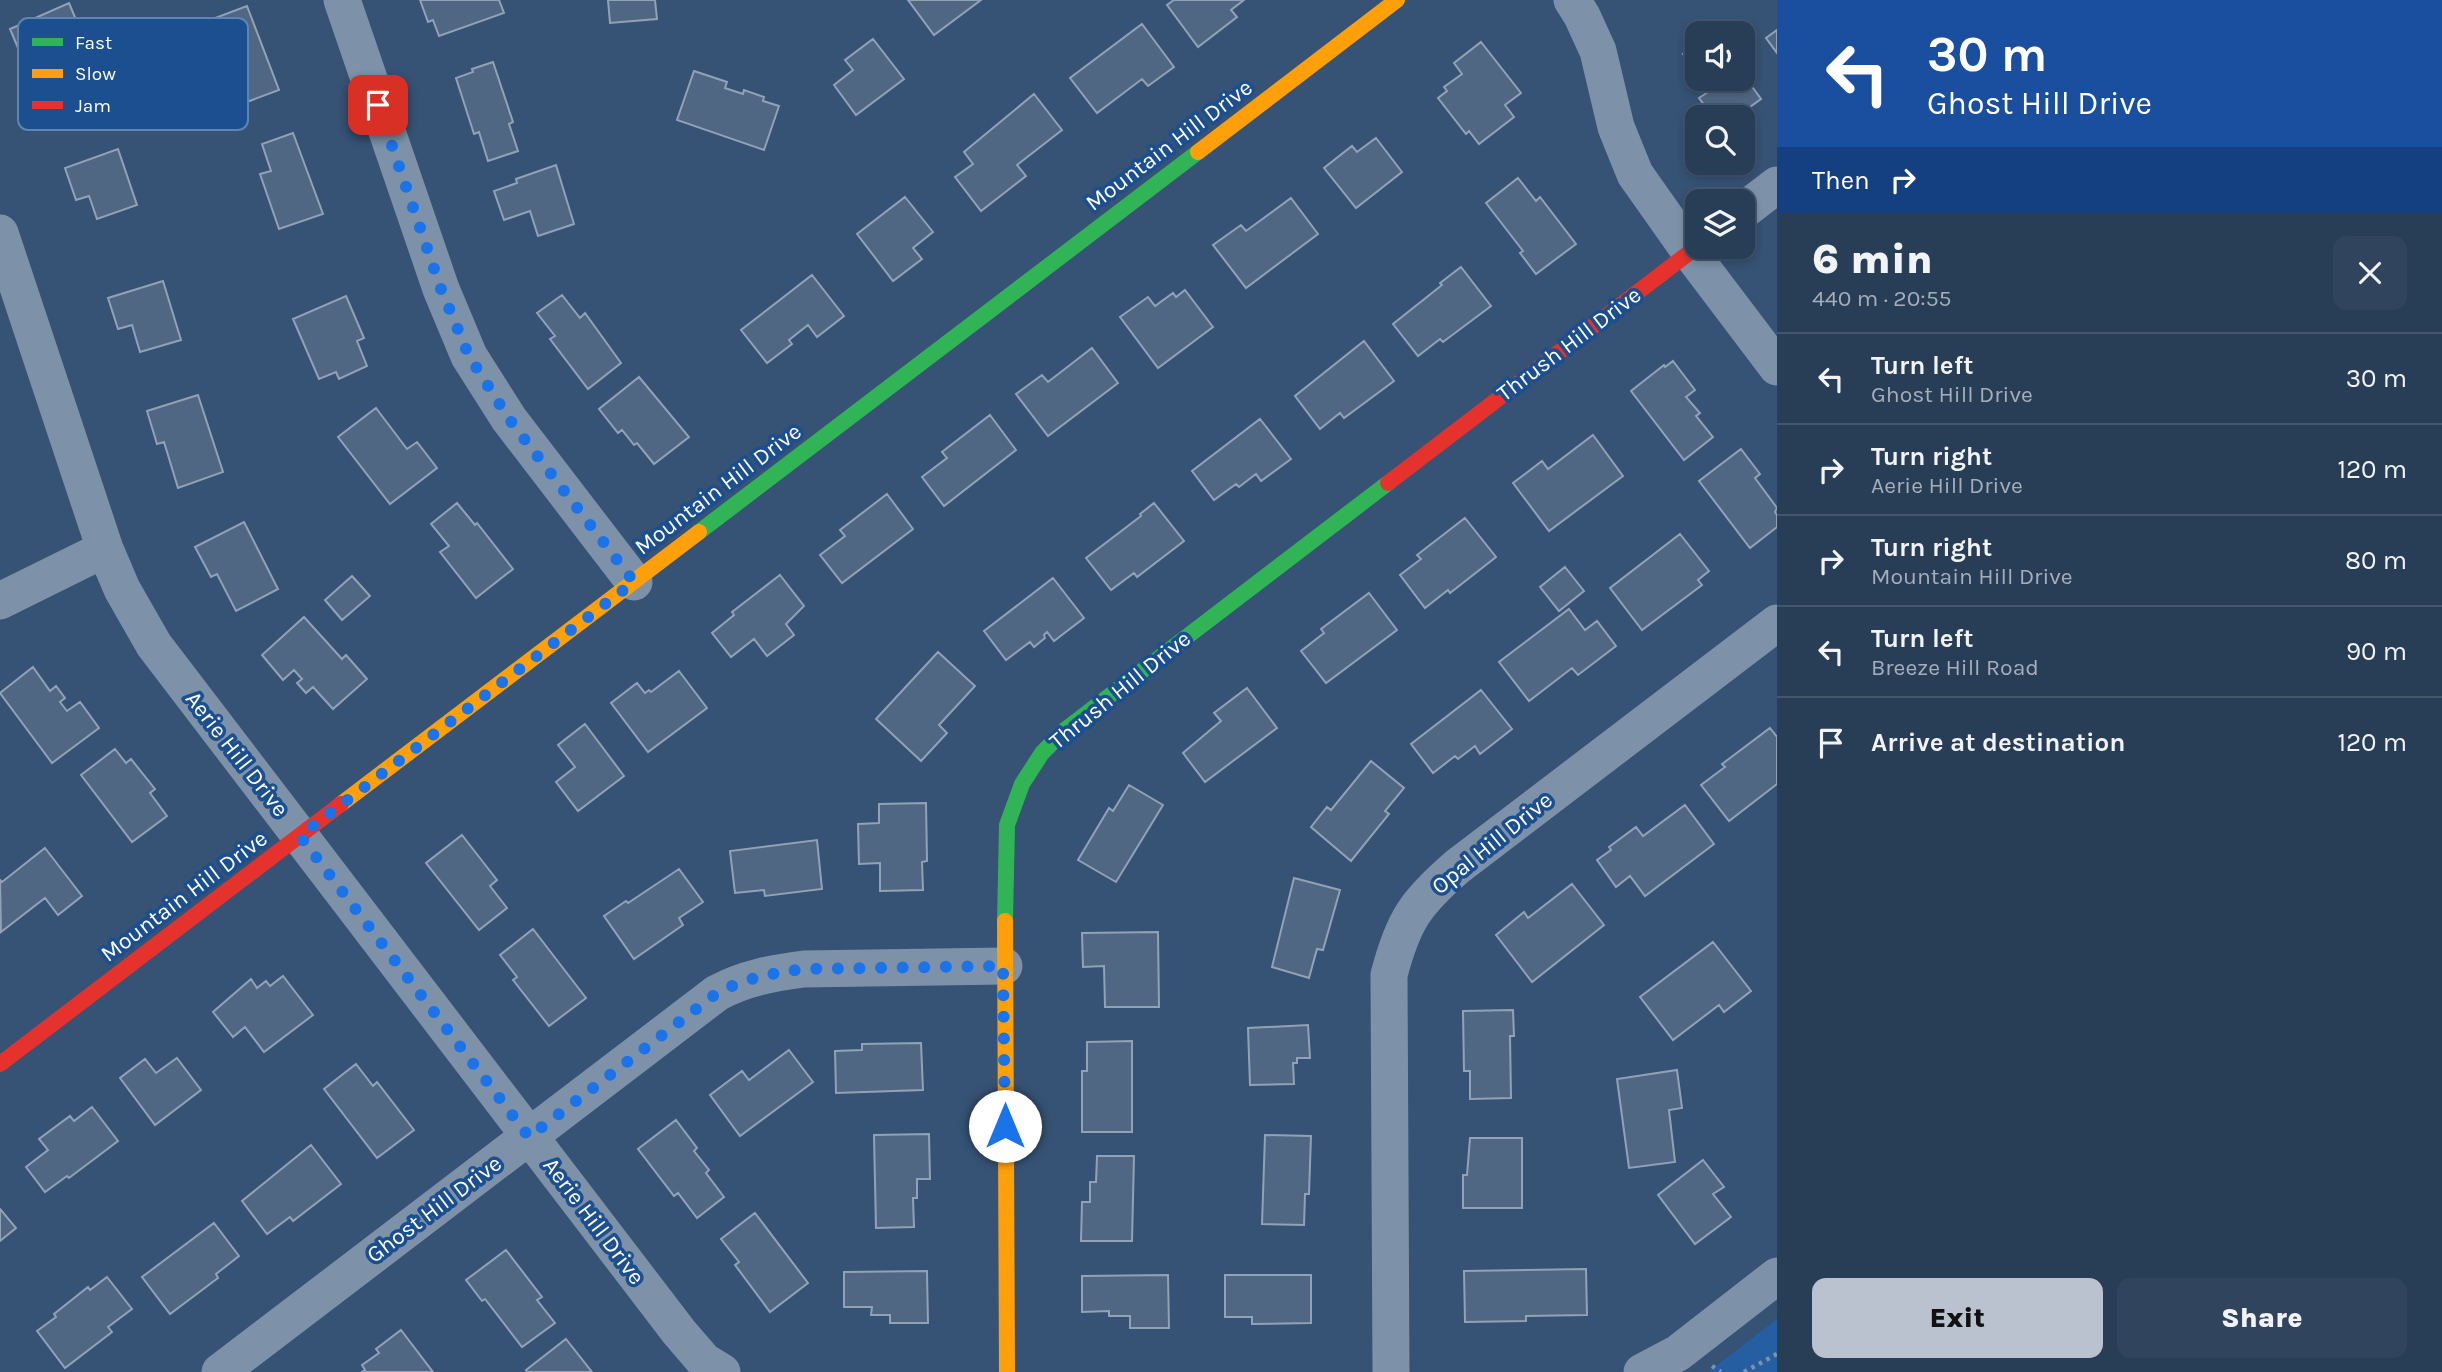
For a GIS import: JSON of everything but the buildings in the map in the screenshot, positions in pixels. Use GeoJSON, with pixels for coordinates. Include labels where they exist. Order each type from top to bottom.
{"type":"FeatureCollection","features":[{"type":"Feature","properties":{"kind":"street"},"geometry":{"type":"LineString","coordinates":[[342,0],[441,289],[469,356],[509,419],[634,582]]}},
{"type":"Feature","properties":{"kind":"street","name":"Mountain Hill Drive"},"geometry":{"type":"LineString","coordinates":[[0,1064],[1397,0]]}},
{"type":"Feature","properties":{"kind":"street"},"geometry":{"type":"LineString","coordinates":[[1572,0],[1598,51],[1616,127],[1625,152],[1649,196],[1685,238]]}},
{"type":"Feature","properties":{"kind":"street"},"geometry":{"type":"LineString","coordinates":[[1755,202],[1777,185]]}},
{"type":"Feature","properties":{"kind":"street","name":"Aerie Hill Drive"},"geometry":{"type":"LineString","coordinates":[[0,235],[105,549],[122,589],[153,645],[679,1332],[704,1362],[722,1372]]}},
{"type":"Feature","properties":{"kind":"street","name":"Thrush Hill Drive"},"geometry":{"type":"LineString","coordinates":[[1007,1372],[1003,966],[1007,825],[1022,784],[1042,753],[1066,729],[1685,256]]}},
{"type":"Feature","properties":{"kind":"street"},"geometry":{"type":"LineString","coordinates":[[1701,259],[1777,367]]}},
{"type":"Feature","properties":{"kind":"street"},"geometry":{"type":"LineString","coordinates":[[0,601],[105,549]]}},
{"type":"Feature","properties":{"kind":"street","name":"Opal Hill Drive"},"geometry":{"type":"LineString","coordinates":[[1391,1372],[1389,975],[1397,944],[1408,918],[1433,887],[1458,866],[1777,623]]}},
{"type":"Feature","properties":{"kind":"street","name":"Ghost Hill Drive"},"geometry":{"type":"LineString","coordinates":[[220,1372],[690,1012],[740,981],[771,973],[804,969],[1003,966]]}},
{"type":"Feature","properties":{"kind":"street"},"geometry":{"type":"LineString","coordinates":[[1642,1372],[1678,1353],[1777,1276]]}},
{"type":"Feature","properties":{"kind":"path"},"geometry":{"type":"LineString","coordinates":[[1744,1372],[1777,1354]]}},
{"type":"Feature","properties":{"kind":"shaded area"},"geometry":{"type":"Polygon","coordinates":[[[1777,1319],[1777,1372],[1708,1372],[1777,1319]]]}},
{"type":"Feature","properties":{"kind":"traffic: fast"},"geometry":{"type":"LineString","coordinates":[[699,532],[1198,152]]}},
{"type":"Feature","properties":{"kind":"traffic: fast"},"geometry":{"type":"LineString","coordinates":[[1005,921],[1007,825],[1022,784],[1042,753],[1066,729],[1388,483]]}},
{"type":"Feature","properties":{"kind":"traffic: slow"},"geometry":{"type":"LineString","coordinates":[[1198,152],[1397,0]]}},
{"type":"Feature","properties":{"kind":"traffic: slow"},"geometry":{"type":"LineString","coordinates":[[341,804],[699,532]]}},
{"type":"Feature","properties":{"kind":"traffic: slow"},"geometry":{"type":"LineString","coordinates":[[1005,921],[1007,1372]]}},
{"type":"Feature","properties":{"kind":"traffic: jam"},"geometry":{"type":"LineString","coordinates":[[1388,483],[1685,256]]}},
{"type":"Feature","properties":{"kind":"traffic: jam"},"geometry":{"type":"LineString","coordinates":[[0,1064],[341,804]]}},
{"type":"Feature","properties":{"kind":"route"},"geometry":{"type":"LineString","coordinates":[[378,105],[453,323],[469,356],[509,419],[634,582],[300,836],[529,1137],[717,993],[740,981],[771,973],[804,969],[1003,966],[1005,1126]]}}]}
